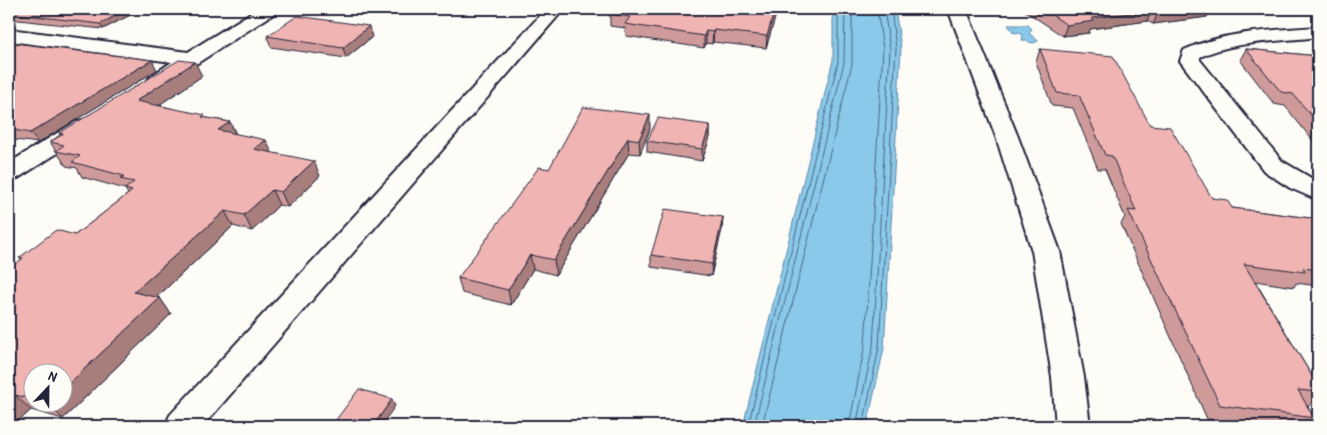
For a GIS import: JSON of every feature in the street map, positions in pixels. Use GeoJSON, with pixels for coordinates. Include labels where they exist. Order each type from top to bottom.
{"type":"FeatureCollection","features":[{"type":"Feature","properties":{"kind":"street"},"geometry":{"type":"LineString","coordinates":[[143,90],[269,9]]}},
{"type":"Feature","properties":{"kind":"street"},"geometry":{"type":"LineString","coordinates":[[182,426],[555,9]]}},
{"type":"Feature","properties":{"kind":"street"},"geometry":{"type":"LineString","coordinates":[[957,9],[1007,136],[1046,251],[1068,377],[1073,426]]}},
{"type":"Feature","properties":{"kind":"street"},"geometry":{"type":"LineString","coordinates":[[1318,32],[1219,44],[1199,49],[1191,54],[1190,61],[1273,166],[1299,183],[1318,192]]}},
{"type":"Feature","properties":{"kind":"street"},"geometry":{"type":"LineString","coordinates":[[9,35],[193,59]]}},
{"type":"Feature","properties":{"kind":"street"},"geometry":{"type":"LineString","coordinates":[[9,173],[101,116]]}},
{"type":"Feature","properties":{"kind":"water"},"geometry":{"type":"Polygon","coordinates":[[[833,9],[895,9],[901,48],[884,348],[867,426],[743,426],[833,60],[833,9]]]}},
{"type":"Feature","properties":{"kind":"water"},"geometry":{"type":"Polygon","coordinates":[[[1008,25],[1028,25],[1032,29],[1029,33],[1038,41],[1033,43],[1022,40],[1023,36],[1020,32],[1014,33],[1008,25]]]}},
{"type":"Feature","properties":{"kind":"building"},"geometry":{"type":"Polygon","coordinates":[[[9,9],[128,9],[100,24],[9,13],[9,9]]]}},
{"type":"Feature","properties":{"kind":"building"},"geometry":{"type":"Polygon","coordinates":[[[614,9],[775,9],[767,36],[714,30],[713,32],[706,31],[704,36],[625,24],[630,17],[610,14],[614,9]]]}},
{"type":"Feature","properties":{"kind":"building"},"geometry":{"type":"Polygon","coordinates":[[[1043,9],[1192,9],[1158,13],[1153,10],[1092,18],[1094,21],[1067,25],[1043,9]]]}},
{"type":"Feature","properties":{"kind":"building"},"geometry":{"type":"Polygon","coordinates":[[[297,16],[369,26],[343,48],[267,36],[297,16]]]}},
{"type":"Feature","properties":{"kind":"building"},"geometry":{"type":"Polygon","coordinates":[[[14,43],[152,60],[30,133],[9,129],[9,46],[14,43]]]}},
{"type":"Feature","properties":{"kind":"building"},"geometry":{"type":"Polygon","coordinates":[[[1040,49],[1113,56],[1150,125],[1170,127],[1212,198],[1227,200],[1232,208],[1318,219],[1318,270],[1303,268],[1305,272],[1244,264],[1318,386],[1318,392],[1298,390],[1314,418],[1220,405],[1128,210],[1136,211],[1112,156],[1105,155],[1079,95],[1057,93],[1040,49]]]}},
{"type":"Feature","properties":{"kind":"building"},"geometry":{"type":"Polygon","coordinates":[[[1246,49],[1318,56],[1318,123],[1293,94],[1281,92],[1246,49]]]}},
{"type":"Feature","properties":{"kind":"building"},"geometry":{"type":"Polygon","coordinates":[[[179,60],[195,62],[136,101],[230,122],[218,130],[266,140],[254,149],[314,161],[281,192],[272,190],[244,215],[225,211],[134,292],[160,298],[72,381],[72,362],[22,362],[22,397],[15,395],[9,400],[9,269],[23,258],[19,258],[56,230],[75,235],[132,191],[125,189],[134,182],[120,179],[124,176],[72,162],[80,156],[56,151],[64,145],[50,142],[63,134],[59,133],[179,60]]]}},
{"type":"Feature","properties":{"kind":"building"},"geometry":{"type":"Polygon","coordinates":[[[583,107],[650,115],[639,140],[628,138],[554,260],[530,255],[508,290],[458,278],[539,167],[549,169],[583,107]]]}},
{"type":"Feature","properties":{"kind":"building"},"geometry":{"type":"Polygon","coordinates":[[[658,118],[710,125],[702,149],[647,141],[658,118]]]}},
{"type":"Feature","properties":{"kind":"building"},"geometry":{"type":"Polygon","coordinates":[[[665,209],[723,217],[712,264],[651,255],[665,209]]]}},
{"type":"Feature","properties":{"kind":"building"},"geometry":{"type":"Polygon","coordinates":[[[359,389],[392,399],[373,426],[338,426],[333,424],[359,389]]]}}]}
